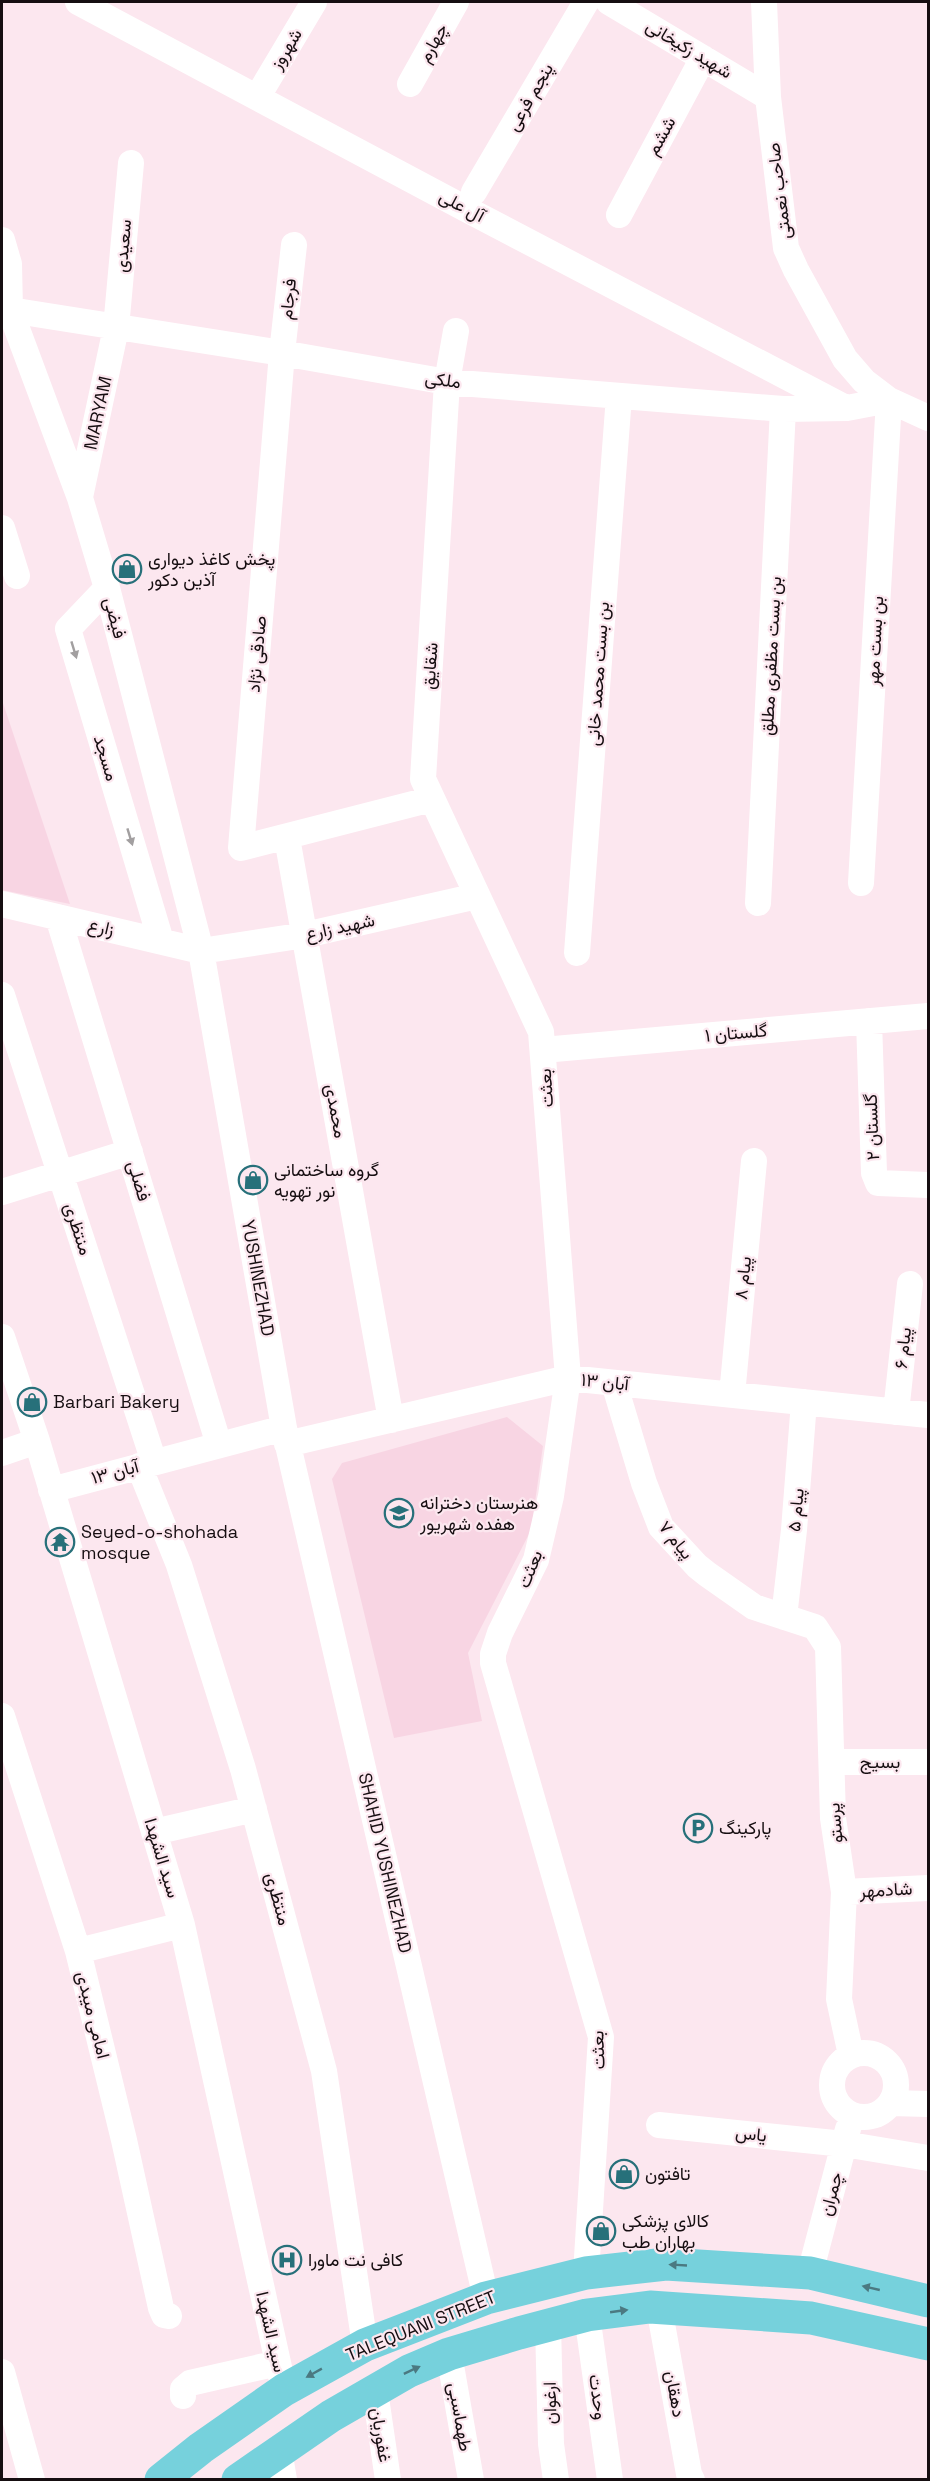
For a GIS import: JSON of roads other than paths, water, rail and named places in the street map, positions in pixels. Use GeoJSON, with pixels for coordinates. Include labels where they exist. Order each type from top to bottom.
{"type":"FeatureCollection","features":[{"type":"Feature","properties":{"kind":"main road","name":"TALEQUANI STREET"},"geometry":{"type":"LineString","coordinates":[[161,2480],[281,2377],[486,2298],[586,2273],[666,2264],[810,2273],[928,2301]]}},
{"type":"Feature","properties":{"kind":"main road","name":"TALEQUANI STREET"},"geometry":{"type":"LineString","coordinates":[[238,2480],[282,2465],[375,2391],[409,2371],[449,2354],[587,2315],[659,2307],[811,2318],[928,2344]]}},
{"type":"Feature","properties":{"kind":"street","name":"آل علی"},"geometry":{"type":"LineString","coordinates":[[78,2],[466,209],[847,408]]}},
{"type":"Feature","properties":{"kind":"street","name":"شهروز"},"geometry":{"type":"LineString","coordinates":[[258,96],[314,2]]}},
{"type":"Feature","properties":{"kind":"street","name":"چهارم"},"geometry":{"type":"LineString","coordinates":[[410,84],[456,2]]}},
{"type":"Feature","properties":{"kind":"street","name":"پنجم فرعی"},"geometry":{"type":"LineString","coordinates":[[474,192],[586,2]]}},
{"type":"Feature","properties":{"kind":"street","name":"شهید زکیخانی"},"geometry":{"type":"LineString","coordinates":[[609,2],[644,10],[704,58],[768,97]]}},
{"type":"Feature","properties":{"kind":"street","name":"صاحب نعمتی"},"geometry":{"type":"LineString","coordinates":[[764,2],[768,97],[786,248],[845,359],[864,381],[908,409]]}},
{"type":"Feature","properties":{"kind":"street","name":"ششم"},"geometry":{"type":"LineString","coordinates":[[619,215],[704,58]]}},
{"type":"Feature","properties":{"kind":"street","name":"سعیدی"},"geometry":{"type":"LineString","coordinates":[[116,328],[131,163]]}},
{"type":"Feature","properties":{"kind":"street","name":"فیضی"},"geometry":{"type":"LineString","coordinates":[[2,240],[9,264],[4,306],[80,498],[107,588],[201,951]]}},
{"type":"Feature","properties":{"kind":"street","name":"فرجام"},"geometry":{"type":"LineString","coordinates":[[282,353],[294,244]]}},
{"type":"Feature","properties":{"kind":"street","name":"ملکی"},"geometry":{"type":"LineString","coordinates":[[4,306],[116,328],[282,353],[447,382],[783,408],[908,409]]}},
{"type":"Feature","properties":{"kind":"street","name":"MARYAM"},"geometry":{"type":"LineString","coordinates":[[80,498],[116,328]]}},
{"type":"Feature","properties":{"kind":"street","name":"شقایق"},"geometry":{"type":"LineString","coordinates":[[432,799],[423,779],[447,382],[456,331]]}},
{"type":"Feature","properties":{"kind":"street","name":"صادقی نژاد"},"geometry":{"type":"LineString","coordinates":[[282,353],[241,848],[287,838]]}},
{"type":"Feature","properties":{"kind":"street","name":"بن بست محمد خانی"},"geometry":{"type":"LineString","coordinates":[[577,953],[619,396]]}},
{"type":"Feature","properties":{"kind":"street","name":"بن بست مظفری مطلق"},"geometry":{"type":"LineString","coordinates":[[758,903],[783,408]]}},
{"type":"Feature","properties":{"kind":"street","name":"بن بست مهر"},"geometry":{"type":"LineString","coordinates":[[861,883],[908,409]]}},
{"type":"Feature","properties":{"kind":"street"},"geometry":{"type":"LineString","coordinates":[[2,528],[17,576]]}},
{"type":"Feature","properties":{"kind":"street","name":"مسجد"},"geometry":{"type":"LineString","coordinates":[[107,588],[68,629],[161,941]]}},
{"type":"Feature","properties":{"kind":"street"},"geometry":{"type":"LineString","coordinates":[[287,838],[432,799]]}},
{"type":"Feature","properties":{"kind":"street","name":"بعثت"},"geometry":{"type":"LineString","coordinates":[[432,799],[541,1032],[543,1050],[568,1378],[551,1496],[536,1560],[500,1633],[493,1654],[493,1663],[601,2037],[586,2273]]}},
{"type":"Feature","properties":{"kind":"street","name":"محمدی"},"geometry":{"type":"LineString","coordinates":[[287,838],[391,1420]]}},
{"type":"Feature","properties":{"kind":"street","name":"شهید زارع"},"geometry":{"type":"LineString","coordinates":[[201,951],[305,935],[477,896]]}},
{"type":"Feature","properties":{"kind":"street","name":"زارع"},"geometry":{"type":"LineString","coordinates":[[2,904],[201,951]]}},
{"type":"Feature","properties":{"kind":"street","name":"فضلی"},"geometry":{"type":"LineString","coordinates":[[58,917],[219,1445]]}},
{"type":"Feature","properties":{"kind":"street","name":"YUSHINEZHAD"},"geometry":{"type":"LineString","coordinates":[[201,951],[286,1436]]}},
{"type":"Feature","properties":{"kind":"street","name":"منتظری"},"geometry":{"type":"LineString","coordinates":[[2,995],[60,1174],[146,1464],[254,1809],[324,2071],[365,2345]]}},
{"type":"Feature","properties":{"kind":"street","name":"گلستان ۱"},"geometry":{"type":"LineString","coordinates":[[543,1050],[928,1016]]}},
{"type":"Feature","properties":{"kind":"street","name":"گلستان ۲"},"geometry":{"type":"LineString","coordinates":[[869,1021],[874,1173],[878,1182],[928,1185]]}},
{"type":"Feature","properties":{"kind":"street"},"geometry":{"type":"LineString","coordinates":[[2,1192],[130,1152]]}},
{"type":"Feature","properties":{"kind":"street","name":"پیام ۸"},"geometry":{"type":"LineString","coordinates":[[732,1395],[754,1161]]}},
{"type":"Feature","properties":{"kind":"street","name":"پیام ۶"},"geometry":{"type":"LineString","coordinates":[[896,1412],[910,1284]]}},
{"type":"Feature","properties":{"kind":"street","name":"سید الشهدا"},"geometry":{"type":"LineString","coordinates":[[2,1337],[38,1442],[182,1925],[281,2377]]}},
{"type":"Feature","properties":{"kind":"street","name":"۱۳ آبان"},"geometry":{"type":"LineString","coordinates":[[51,1490],[219,1445],[391,1420],[568,1378],[928,1415]]}},
{"type":"Feature","properties":{"kind":"street","name":"پیام ۷"},"geometry":{"type":"LineString","coordinates":[[614,1383],[644,1483],[661,1527],[696,1566],[754,1606],[784,1617]]}},
{"type":"Feature","properties":{"kind":"street","name":"پیام ۵"},"geometry":{"type":"LineString","coordinates":[[784,1617],[794,1530],[804,1402]]}},
{"type":"Feature","properties":{"kind":"street","name":"SHAHID YUSHINEZHAD"},"geometry":{"type":"LineString","coordinates":[[286,1436],[486,2298]]}},
{"type":"Feature","properties":{"kind":"street"},"geometry":{"type":"LineString","coordinates":[[2,1453],[38,1442]]}},
{"type":"Feature","properties":{"kind":"street","name":"پرستو"},"geometry":{"type":"LineString","coordinates":[[784,1617],[815,1627],[828,1647],[833,1818],[843,1892],[839,1999],[851,2055]]}},
{"type":"Feature","properties":{"kind":"street","name":"امامی میبدی"},"geometry":{"type":"LineString","coordinates":[[2,1716],[78,1951],[124,2140],[161,2308],[164,2315],[169,2316]]}},
{"type":"Feature","properties":{"kind":"street","name":"بسیج"},"geometry":{"type":"LineString","coordinates":[[832,1762],[928,1762]]}},
{"type":"Feature","properties":{"kind":"street"},"geometry":{"type":"LineString","coordinates":[[154,1832],[254,1809]]}},
{"type":"Feature","properties":{"kind":"street","name":"شادمهر"},"geometry":{"type":"LineString","coordinates":[[843,1892],[928,1888]]}},
{"type":"Feature","properties":{"kind":"street"},"geometry":{"type":"LineString","coordinates":[[78,1951],[182,1925]]}},
{"type":"Feature","properties":{"kind":"street"},"geometry":{"type":"LineString","coordinates":[[871,2053],[889,2064],[897,2084],[891,2103],[883,2112],[873,2116],[851,2115],[835,2101],[832,2079],[835,2069],[851,2055],[871,2053]]}},
{"type":"Feature","properties":{"kind":"street"},"geometry":{"type":"LineString","coordinates":[[891,2103],[928,2104]]}},
{"type":"Feature","properties":{"kind":"street","name":"چمران"},"geometry":{"type":"LineString","coordinates":[[810,2273],[851,2115]]}},
{"type":"Feature","properties":{"kind":"street","name":"یاس"},"geometry":{"type":"LineString","coordinates":[[659,2125],[844,2144],[928,2158]]}},
{"type":"Feature","properties":{"kind":"street","name":"دهقان"},"geometry":{"type":"LineString","coordinates":[[659,2307],[689,2474],[692,2480]]}},
{"type":"Feature","properties":{"kind":"street","name":"وحدت"},"geometry":{"type":"LineString","coordinates":[[587,2315],[610,2480]]}},
{"type":"Feature","properties":{"kind":"street","name":"ارغوان"},"geometry":{"type":"LineString","coordinates":[[548,2325],[550,2444],[556,2480]]}},
{"type":"Feature","properties":{"kind":"street","name":"طهماسبی"},"geometry":{"type":"LineString","coordinates":[[449,2354],[471,2480]]}},
{"type":"Feature","properties":{"kind":"street"},"geometry":{"type":"LineString","coordinates":[[2,2372],[32,2480]]}},
{"type":"Feature","properties":{"kind":"street"},"geometry":{"type":"LineString","coordinates":[[183,2393],[189,2383],[281,2377]]}},
{"type":"Feature","properties":{"kind":"street","name":"غفوریان"},"geometry":{"type":"LineString","coordinates":[[375,2391],[388,2480]]}},
{"type":"Feature","properties":{"kind":"place","name":"پخش کاغذ دیواری آذین دکور"},"geometry":{"type":"Point","coordinates":[127,569]}},
{"type":"Feature","properties":{"kind":"place","name":"گروه‌ ساختمانی نور تهویه"},"geometry":{"type":"Point","coordinates":[253,1180]}},
{"type":"Feature","properties":{"kind":"place","name":"Barbari Bakery"},"geometry":{"type":"Point","coordinates":[32,1402]}},
{"type":"Feature","properties":{"kind":"place","name":"هنرستان دخترانه هفده شهریور"},"geometry":{"type":"Point","coordinates":[399,1513]}},
{"type":"Feature","properties":{"kind":"place","name":"Seyed-o-shohada mosque"},"geometry":{"type":"Point","coordinates":[60,1542]}},
{"type":"Feature","properties":{"kind":"place","name":"پارکینگ"},"geometry":{"type":"Point","coordinates":[698,1828]}},
{"type":"Feature","properties":{"kind":"place","name":"تافتون"},"geometry":{"type":"Point","coordinates":[624,2174]}},
{"type":"Feature","properties":{"kind":"place","name":"کالای پزشکی بهاران طب"},"geometry":{"type":"Point","coordinates":[601,2231]}},
{"type":"Feature","properties":{"kind":"place","name":"کافی نت ماورا"},"geometry":{"type":"Point","coordinates":[287,2260]}}]}
